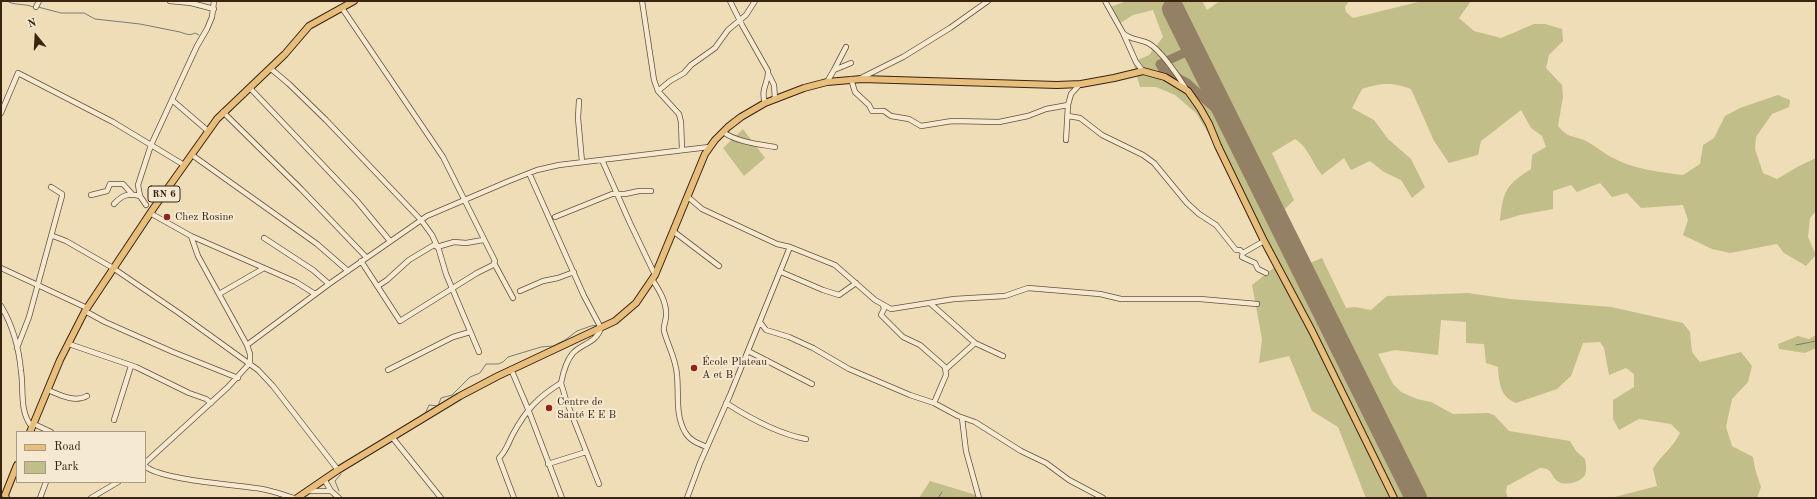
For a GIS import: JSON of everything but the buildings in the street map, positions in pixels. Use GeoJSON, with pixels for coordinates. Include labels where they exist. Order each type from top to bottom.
{"type":"FeatureCollection","features":[{"type":"Feature","properties":{"kind":"main road","name":"RN 6"},"geometry":{"type":"LineString","coordinates":[[32,428],[60,360],[86,309],[150,213],[208,131],[223,112],[285,54],[309,26],[354,1]]}},
{"type":"Feature","properties":{"kind":"main road"},"geometry":{"type":"LineString","coordinates":[[297,498],[338,470],[460,396],[626,313],[636,302],[653,277],[709,147],[723,132],[741,117],[765,103],[827,82],[850,79],[1057,85],[1080,84],[1143,71],[1165,77],[1188,91],[1205,116],[1264,241],[1312,331],[1394,498]]}},
{"type":"Feature","properties":{"kind":"main road"},"geometry":{"type":"LineString","coordinates":[[4,496],[16,467]]}},
{"type":"Feature","properties":{"kind":"street"},"geometry":{"type":"LineString","coordinates":[[36,7],[39,1]]}},
{"type":"Feature","properties":{"kind":"street"},"geometry":{"type":"LineString","coordinates":[[170,1],[214,9]]}},
{"type":"Feature","properties":{"kind":"street"},"geometry":{"type":"LineString","coordinates":[[146,205],[140,196],[138,186],[151,145],[197,46],[207,29],[214,9],[214,1]]}},
{"type":"Feature","properties":{"kind":"street"},"geometry":{"type":"LineString","coordinates":[[642,1],[645,14],[649,52],[658,91],[679,114],[681,122],[682,150]]}},
{"type":"Feature","properties":{"kind":"street"},"geometry":{"type":"LineString","coordinates":[[730,1],[768,71],[774,85],[775,99]]}},
{"type":"Feature","properties":{"kind":"street"},"geometry":{"type":"LineString","coordinates":[[658,91],[670,81],[687,71],[691,65],[715,48],[728,30],[740,21],[753,7],[755,1]]}},
{"type":"Feature","properties":{"kind":"street"},"geometry":{"type":"LineString","coordinates":[[859,79],[903,56],[950,28],[988,1]]}},
{"type":"Feature","properties":{"kind":"street"},"geometry":{"type":"LineString","coordinates":[[1105,1],[1123,33],[1136,62],[1143,71]]}},
{"type":"Feature","properties":{"kind":"street"},"geometry":{"type":"LineString","coordinates":[[342,8],[443,157],[465,199],[494,263],[513,298]]}},
{"type":"Feature","properties":{"kind":"street"},"geometry":{"type":"LineString","coordinates":[[1123,33],[1126,36],[1145,42],[1155,48],[1188,91]]}},
{"type":"Feature","properties":{"kind":"street"},"geometry":{"type":"LineString","coordinates":[[827,82],[846,47]]}},
{"type":"Feature","properties":{"kind":"street"},"geometry":{"type":"LineString","coordinates":[[834,70],[851,63]]}},
{"type":"Feature","properties":{"kind":"street"},"geometry":{"type":"LineString","coordinates":[[270,68],[289,84],[326,120],[421,220],[432,235],[479,352]]}},
{"type":"Feature","properties":{"kind":"street"},"geometry":{"type":"LineString","coordinates":[[1,113],[18,73],[71,99],[184,165]]}},
{"type":"Feature","properties":{"kind":"street"},"geometry":{"type":"LineString","coordinates":[[765,103],[763,92],[764,84],[769,75]]}},
{"type":"Feature","properties":{"kind":"street"},"geometry":{"type":"LineString","coordinates":[[850,79],[855,92],[869,105],[872,111],[884,111],[891,116],[909,119],[921,126],[952,121],[999,122],[1028,116],[1046,109],[1068,105]]}},
{"type":"Feature","properties":{"kind":"street"},"geometry":{"type":"LineString","coordinates":[[1066,140],[1068,105],[1071,94],[1080,84]]}},
{"type":"Feature","properties":{"kind":"street"},"geometry":{"type":"LineString","coordinates":[[250,88],[352,196],[390,241]]}},
{"type":"Feature","properties":{"kind":"street"},"geometry":{"type":"LineString","coordinates":[[172,100],[208,131]]}},
{"type":"Feature","properties":{"kind":"street"},"geometry":{"type":"LineString","coordinates":[[579,101],[578,118],[582,162]]}},
{"type":"Feature","properties":{"kind":"street"},"geometry":{"type":"LineString","coordinates":[[223,112],[301,189],[366,258]]}},
{"type":"Feature","properties":{"kind":"street"},"geometry":{"type":"LineString","coordinates":[[1068,116],[1080,118],[1102,135],[1146,157],[1154,163],[1187,203],[1199,214],[1216,225],[1236,250],[1240,250],[1243,253],[1242,257],[1255,263],[1258,269],[1266,273]]}},
{"type":"Feature","properties":{"kind":"street"},"geometry":{"type":"LineString","coordinates":[[723,132],[740,140],[775,147]]}},
{"type":"Feature","properties":{"kind":"street"},"geometry":{"type":"LineString","coordinates":[[247,345],[315,294],[421,220],[465,199],[529,173],[559,165],[709,147]]}},
{"type":"Feature","properties":{"kind":"street"},"geometry":{"type":"LineString","coordinates":[[192,155],[317,244],[348,271]]}},
{"type":"Feature","properties":{"kind":"street"},"geometry":{"type":"LineString","coordinates":[[602,160],[618,193],[665,305],[666,317],[664,330],[677,372],[678,406],[682,426],[689,438],[707,448]]}},
{"type":"Feature","properties":{"kind":"street"},"geometry":{"type":"LineString","coordinates":[[529,173],[600,326],[596,338],[574,353],[564,372],[561,383],[566,400],[599,484]]}},
{"type":"Feature","properties":{"kind":"street"},"geometry":{"type":"LineString","coordinates":[[91,195],[107,191],[110,184],[123,184],[132,194]]}},
{"type":"Feature","properties":{"kind":"street"},"geometry":{"type":"LineString","coordinates":[[17,348],[29,316],[62,195],[51,187]]}},
{"type":"Feature","properties":{"kind":"street"},"geometry":{"type":"LineString","coordinates":[[555,216],[618,193],[651,191]]}},
{"type":"Feature","properties":{"kind":"street"},"geometry":{"type":"LineString","coordinates":[[114,204],[123,196],[132,194],[140,196]]}},
{"type":"Feature","properties":{"kind":"street"},"geometry":{"type":"LineString","coordinates":[[688,197],[702,209],[777,244],[790,247],[835,264],[875,300],[891,309],[913,304],[931,304],[957,299],[1005,296],[1028,288],[1100,294],[1121,299],[1200,299],[1257,304]]}},
{"type":"Feature","properties":{"kind":"street"},"geometry":{"type":"LineString","coordinates":[[150,213],[191,236],[296,282],[315,294]]}},
{"type":"Feature","properties":{"kind":"street"},"geometry":{"type":"LineString","coordinates":[[673,231],[719,266]]}},
{"type":"Feature","properties":{"kind":"street"},"geometry":{"type":"LineString","coordinates":[[52,236],[66,241],[113,268],[250,364],[274,386],[338,470]]}},
{"type":"Feature","properties":{"kind":"street"},"geometry":{"type":"LineString","coordinates":[[146,464],[238,378],[250,364],[247,345],[198,256],[191,236]]}},
{"type":"Feature","properties":{"kind":"street"},"geometry":{"type":"LineString","coordinates":[[264,238],[313,270],[329,284]]}},
{"type":"Feature","properties":{"kind":"street"},"geometry":{"type":"LineString","coordinates":[[378,286],[410,260],[434,245],[437,247],[454,242],[466,244],[483,240]]}},
{"type":"Feature","properties":{"kind":"street"},"geometry":{"type":"LineString","coordinates":[[1243,253],[1264,241]]}},
{"type":"Feature","properties":{"kind":"street"},"geometry":{"type":"LineString","coordinates":[[687,498],[790,247]]}},
{"type":"Feature","properties":{"kind":"street"},"geometry":{"type":"LineString","coordinates":[[361,261],[400,321],[494,263]]}},
{"type":"Feature","properties":{"kind":"street"},"geometry":{"type":"LineString","coordinates":[[1,268],[86,309],[105,322],[173,352],[238,378]]}},
{"type":"Feature","properties":{"kind":"street"},"geometry":{"type":"LineString","coordinates":[[219,294],[264,268]]}},
{"type":"Feature","properties":{"kind":"street"},"geometry":{"type":"LineString","coordinates":[[520,292],[543,281],[558,278],[574,272]]}},
{"type":"Feature","properties":{"kind":"street"},"geometry":{"type":"LineString","coordinates":[[781,272],[823,290],[839,295],[856,283]]}},
{"type":"Feature","properties":{"kind":"street"},"geometry":{"type":"LineString","coordinates":[[931,304],[975,343],[1003,356]]}},
{"type":"Feature","properties":{"kind":"street"},"geometry":{"type":"LineString","coordinates":[[883,305],[884,309],[881,315],[894,329],[903,337],[920,345],[946,369],[946,375],[934,403]]}},
{"type":"Feature","properties":{"kind":"street"},"geometry":{"type":"LineString","coordinates":[[1,306],[3,314],[12,328],[17,348],[21,371],[24,416],[32,428],[46,431]]}},
{"type":"Feature","properties":{"kind":"street"},"geometry":{"type":"LineString","coordinates":[[760,322],[766,330],[795,339],[849,369],[934,403],[962,418],[978,424],[1021,451],[1046,463],[1069,480],[1103,498]]}},
{"type":"Feature","properties":{"kind":"street"},"geometry":{"type":"LineString","coordinates":[[388,370],[453,337],[470,332]]}},
{"type":"Feature","properties":{"kind":"street"},"geometry":{"type":"LineString","coordinates":[[946,369],[975,343]]}},
{"type":"Feature","properties":{"kind":"street"},"geometry":{"type":"LineString","coordinates":[[69,344],[131,366],[206,399],[211,403]]}},
{"type":"Feature","properties":{"kind":"street"},"geometry":{"type":"LineString","coordinates":[[748,351],[812,384]]}},
{"type":"Feature","properties":{"kind":"street"},"geometry":{"type":"LineString","coordinates":[[114,420],[131,366]]}},
{"type":"Feature","properties":{"kind":"street"},"geometry":{"type":"LineString","coordinates":[[511,370],[528,409],[562,498]]}},
{"type":"Feature","properties":{"kind":"street"},"geometry":{"type":"LineString","coordinates":[[514,498],[499,458],[508,447],[512,436],[528,409],[542,395],[561,383]]}},
{"type":"Feature","properties":{"kind":"street"},"geometry":{"type":"LineString","coordinates":[[48,390],[74,399],[80,399],[87,396]]}},
{"type":"Feature","properties":{"kind":"street"},"geometry":{"type":"LineString","coordinates":[[726,403],[745,415],[778,431],[806,439]]}},
{"type":"Feature","properties":{"kind":"street"},"geometry":{"type":"LineString","coordinates":[[962,418],[966,451],[978,498]]}},
{"type":"Feature","properties":{"kind":"street"},"geometry":{"type":"LineString","coordinates":[[392,437],[441,498]]}},
{"type":"Feature","properties":{"kind":"street"},"geometry":{"type":"LineString","coordinates":[[548,464],[586,452]]}},
{"type":"Feature","properties":{"kind":"street"},"geometry":{"type":"LineString","coordinates":[[146,466],[157,473],[234,486],[262,489],[294,498]]}},
{"type":"Feature","properties":{"kind":"street"},"geometry":{"type":"LineString","coordinates":[[324,479],[331,491],[339,498]]}},
{"type":"Feature","properties":{"kind":"street"},"geometry":{"type":"LineString","coordinates":[[40,498],[46,483]]}},
{"type":"Feature","properties":{"kind":"street"},"geometry":{"type":"LineString","coordinates":[[91,498],[116,483]]}},
{"type":"Feature","properties":{"kind":"street"},"geometry":{"type":"LineString","coordinates":[[309,491],[331,491]]}},
{"type":"Feature","properties":{"kind":"green space"},"geometry":{"type":"Polygon","coordinates":[[[1127,1],[1202,1],[1207,10],[1220,1],[1349,1],[1345,7],[1346,12],[1353,18],[1422,1],[1471,1],[1459,18],[1474,31],[1501,38],[1534,24],[1545,24],[1562,29],[1563,41],[1549,55],[1546,68],[1562,85],[1563,97],[1558,126],[1570,136],[1588,142],[1607,155],[1623,163],[1657,172],[1683,175],[1700,164],[1703,145],[1714,138],[1725,116],[1740,108],[1778,95],[1790,100],[1789,107],[1772,114],[1756,137],[1755,149],[1763,173],[1777,179],[1816,158],[1816,211],[1810,218],[1808,237],[1816,255],[1806,266],[1784,253],[1777,244],[1730,253],[1712,249],[1683,235],[1688,220],[1683,205],[1641,208],[1627,193],[1612,197],[1600,183],[1577,192],[1571,185],[1553,191],[1553,209],[1520,215],[1500,221],[1503,202],[1507,190],[1516,180],[1531,169],[1532,155],[1546,147],[1542,136],[1531,128],[1521,110],[1481,141],[1478,155],[1449,163],[1434,141],[1411,89],[1398,85],[1386,84],[1375,85],[1362,89],[1352,108],[1374,120],[1388,139],[1411,159],[1425,187],[1412,198],[1401,180],[1384,172],[1370,161],[1351,170],[1344,158],[1322,175],[1307,151],[1295,139],[1272,153],[1294,200],[1282,212],[1310,263],[1322,258],[1346,308],[1355,307],[1371,310],[1387,296],[1468,293],[1510,299],[1611,307],[1683,323],[1690,332],[1692,352],[1700,362],[1741,352],[1752,366],[1748,382],[1732,399],[1726,427],[1732,446],[1753,457],[1761,487],[1757,498],[1611,498],[1657,486],[1653,469],[1674,443],[1680,433],[1671,424],[1639,419],[1619,430],[1613,419],[1613,400],[1634,387],[1634,374],[1626,368],[1609,375],[1604,348],[1600,342],[1583,343],[1571,376],[1557,389],[1516,403],[1507,397],[1501,388],[1498,367],[1486,363],[1484,344],[1466,343],[1466,322],[1441,320],[1438,355],[1395,350],[1378,354],[1393,384],[1401,392],[1417,399],[1431,402],[1453,414],[1488,413],[1494,415],[1509,431],[1570,441],[1576,451],[1585,459],[1585,475],[1580,480],[1565,484],[1556,480],[1548,469],[1540,468],[1507,486],[1506,492],[1508,498],[1366,498],[1338,427],[1312,411],[1289,356],[1259,363],[1262,339],[1252,285],[1276,266],[1216,146],[1196,113],[1175,95],[1156,87],[1140,87],[1133,62],[1149,55],[1163,37],[1153,10],[1133,15],[1119,24],[1110,7],[1127,1]]]}},
{"type":"Feature","properties":{"kind":"green space"},"geometry":{"type":"Polygon","coordinates":[[[743,129],[765,158],[744,176],[723,148],[743,129]]]}},
{"type":"Feature","properties":{"kind":"green space"},"geometry":{"type":"Polygon","coordinates":[[[1816,335],[1816,348],[1805,353],[1779,349],[1778,344],[1798,336],[1809,339],[1816,335]]]}},
{"type":"Feature","properties":{"kind":"green space"},"geometry":{"type":"Polygon","coordinates":[[[930,481],[976,495],[977,498],[919,498],[930,481]]]}},
{"type":"Feature","properties":{"kind":"waterway"},"geometry":{"type":"LineString","coordinates":[[7,1],[10,3],[33,7]]}},
{"type":"Feature","properties":{"kind":"waterway"},"geometry":{"type":"LineString","coordinates":[[38,7],[61,13],[84,13],[95,19],[140,24],[188,34],[195,33],[199,35]]}},
{"type":"Feature","properties":{"kind":"waterway"},"geometry":{"type":"LineString","coordinates":[[425,414],[429,405],[438,406],[441,398],[452,395],[470,377],[480,373],[486,364],[498,364],[503,362],[508,357],[541,347],[553,346],[565,340],[577,331],[598,325]]}},
{"type":"Feature","properties":{"kind":"waterway"},"geometry":{"type":"LineString","coordinates":[[1796,345],[1816,341]]}},
{"type":"Feature","properties":{"kind":"waterway"},"geometry":{"type":"LineString","coordinates":[[388,436],[419,418]]}},
{"type":"Feature","properties":{"kind":"waterway"},"geometry":{"type":"LineString","coordinates":[[339,491],[335,481],[341,474]]}},
{"type":"Feature","properties":{"kind":"waterway"},"geometry":{"type":"LineString","coordinates":[[938,498],[942,492]]}},
{"type":"Feature","properties":{"kind":"taxiway"},"geometry":{"type":"LineString","coordinates":[[1193,49],[1160,64],[1163,70],[1187,83],[1230,122]]}},
{"type":"Feature","properties":{"kind":"runway"},"geometry":{"type":"LineString","coordinates":[[1173,9],[1416,498]]}},
{"type":"Feature","properties":{"kind":"place","name":"Chez Rosine"},"geometry":{"type":"Point","coordinates":[167,217]}},
{"type":"Feature","properties":{"kind":"place","name":"École Plateau A et B"},"geometry":{"type":"Point","coordinates":[694,368]}},
{"type":"Feature","properties":{"kind":"place","name":"Centre de Santé E E B"},"geometry":{"type":"Point","coordinates":[549,408]}}]}
